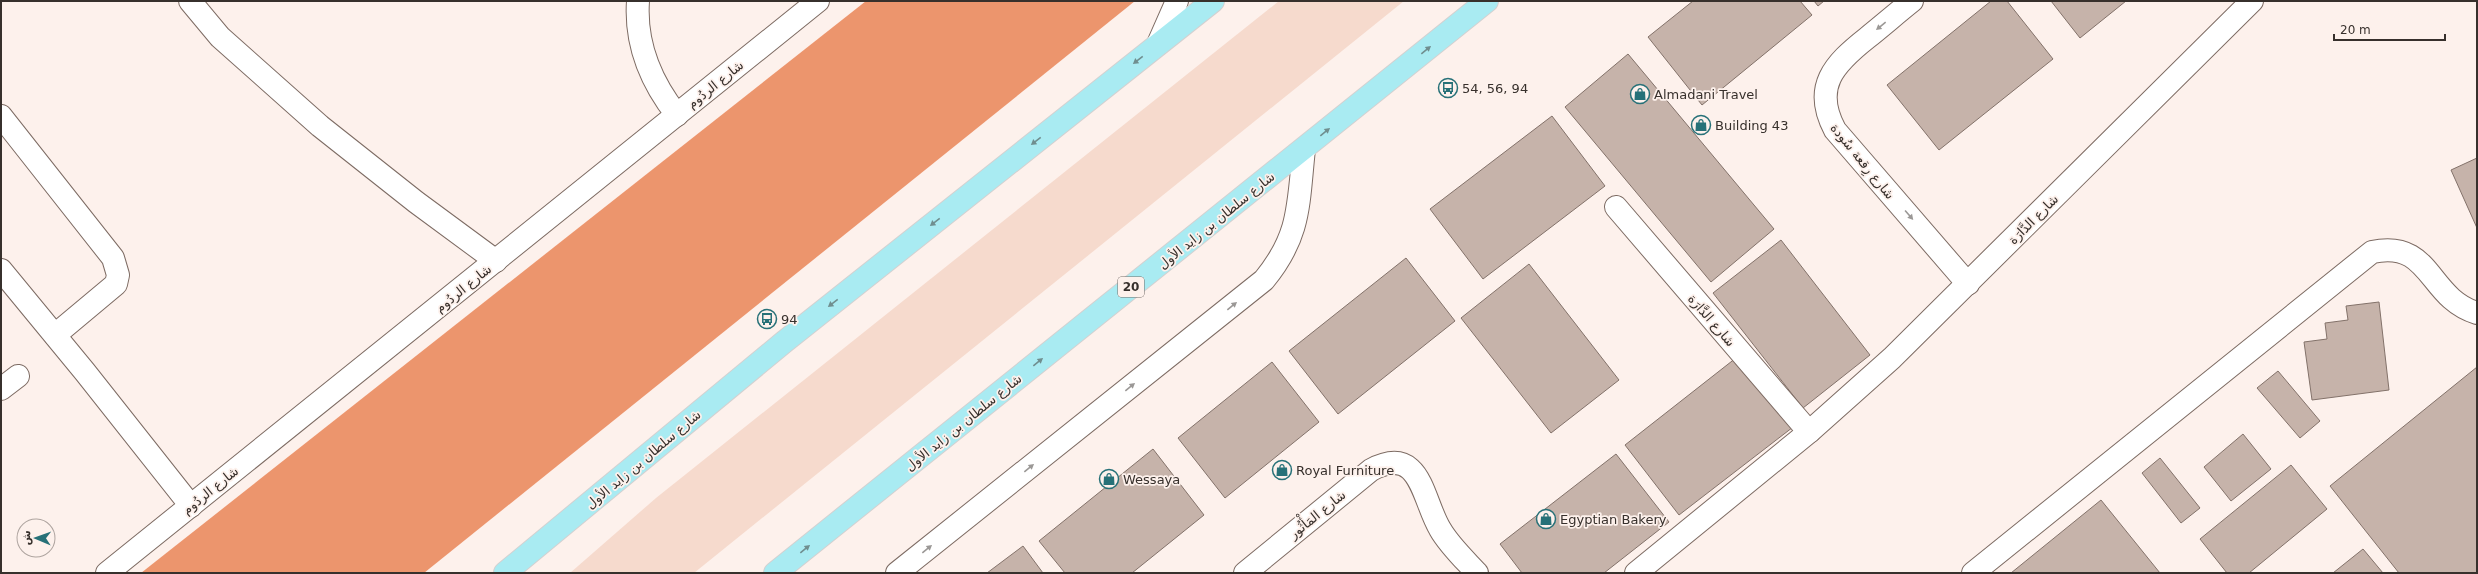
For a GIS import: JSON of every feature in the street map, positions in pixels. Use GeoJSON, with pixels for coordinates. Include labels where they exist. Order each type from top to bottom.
{"type":"FeatureCollection","features":[{"type":"Feature","properties":{"kind":"main road","name":"شارع سلطان بن زايد الأول"},"geometry":{"type":"LineString","coordinates":[[505,573],[784,342],[1213,1]]}},
{"type":"Feature","properties":{"kind":"main road","name":"شارع سلطان بن زايد الأول"},"geometry":{"type":"LineString","coordinates":[[775,573],[1487,1]]}},
{"type":"Feature","properties":{"kind":"street"},"geometry":{"type":"LineString","coordinates":[[190,1],[220,37],[320,126],[416,202],[496,261]]}},
{"type":"Feature","properties":{"kind":"street"},"geometry":{"type":"LineString","coordinates":[[638,1],[640,34],[645,59],[656,85],[677,115]]}},
{"type":"Feature","properties":{"kind":"street","name":"شارع الردُوم"},"geometry":{"type":"LineString","coordinates":[[107,573],[818,1]]}},
{"type":"Feature","properties":{"kind":"street"},"geometry":{"type":"LineString","coordinates":[[1158,44],[1177,1]]}},
{"type":"Feature","properties":{"kind":"street","name":"شارع رِقعة سُودة"},"geometry":{"type":"LineString","coordinates":[[1912,1],[1843,58],[1833,70],[1827,84],[1825,100],[1828,116],[1835,130],[1968,284]]}},
{"type":"Feature","properties":{"kind":"street","name":"شارع الدَّارَة"},"geometry":{"type":"LineString","coordinates":[[1636,573],[1809,432],[1892,358],[2252,1]]}},
{"type":"Feature","properties":{"kind":"street"},"geometry":{"type":"LineString","coordinates":[[1,116],[113,258],[118,275],[116,284],[55,335]]}},
{"type":"Feature","properties":{"kind":"street"},"geometry":{"type":"LineString","coordinates":[[896,573],[1264,280],[1280,261],[1292,238],[1297,213],[1304,149]]}},
{"type":"Feature","properties":{"kind":"street","name":"شارع الدَّارَة"},"geometry":{"type":"LineString","coordinates":[[1616,207],[1809,432]]}},
{"type":"Feature","properties":{"kind":"street"},"geometry":{"type":"LineString","coordinates":[[1973,573],[2372,252],[2388,249],[2403,251],[2417,259],[2450,300],[2477,313]]}},
{"type":"Feature","properties":{"kind":"street"},"geometry":{"type":"LineString","coordinates":[[1,270],[55,335],[191,506]]}},
{"type":"Feature","properties":{"kind":"street","name":"شارع المَأْثُور"},"geometry":{"type":"LineString","coordinates":[[1245,573],[1371,470],[1382,464],[1396,463],[1409,467],[1418,477],[1440,529],[1477,573]]}},
{"type":"Feature","properties":{"kind":"shaded area"},"geometry":{"type":"Polygon","coordinates":[[[866,1],[1135,1],[424,573],[141,573],[866,1]]]}},
{"type":"Feature","properties":{"kind":"shaded area"},"geometry":{"type":"Polygon","coordinates":[[[1279,1],[1404,1],[694,573],[570,573],[656,498],[1279,1]]]}},
{"type":"Feature","properties":{"kind":"building"},"geometry":{"type":"Polygon","coordinates":[[[1693,1],[1800,1],[1812,15],[1702,105],[1648,37],[1693,1]]]}},
{"type":"Feature","properties":{"kind":"building"},"geometry":{"type":"Polygon","coordinates":[[[1814,1],[1824,1],[1818,6],[1814,1]]]}},
{"type":"Feature","properties":{"kind":"building"},"geometry":{"type":"Polygon","coordinates":[[[1991,1],[2007,1],[2053,59],[1939,150],[1887,85],[1991,1]]]}},
{"type":"Feature","properties":{"kind":"building"},"geometry":{"type":"Polygon","coordinates":[[[2051,1],[2126,1],[2080,38],[2051,1]]]}},
{"type":"Feature","properties":{"kind":"building"},"geometry":{"type":"Polygon","coordinates":[[[1628,54],[1774,229],[1711,282],[1565,107],[1628,54]]]}},
{"type":"Feature","properties":{"kind":"building"},"geometry":{"type":"Polygon","coordinates":[[[1552,116],[1605,186],[1483,279],[1430,209],[1552,116]]]}},
{"type":"Feature","properties":{"kind":"building"},"geometry":{"type":"Polygon","coordinates":[[[2477,158],[2477,228],[2451,170],[2477,158]]]}},
{"type":"Feature","properties":{"kind":"building"},"geometry":{"type":"Polygon","coordinates":[[[1781,240],[1870,355],[1803,408],[1713,293],[1781,240]]]}},
{"type":"Feature","properties":{"kind":"building"},"geometry":{"type":"Polygon","coordinates":[[[1406,258],[1455,321],[1338,414],[1289,351],[1406,258]]]}},
{"type":"Feature","properties":{"kind":"building"},"geometry":{"type":"Polygon","coordinates":[[[1529,264],[1619,380],[1551,433],[1461,318],[1529,264]]]}},
{"type":"Feature","properties":{"kind":"building"},"geometry":{"type":"Polygon","coordinates":[[[2379,302],[2389,390],[2312,400],[2304,342],[2327,339],[2325,323],[2348,320],[2346,306],[2379,302]]]}},
{"type":"Feature","properties":{"kind":"building"},"geometry":{"type":"Polygon","coordinates":[[[1741,354],[1797,424],[1679,515],[1625,445],[1741,354]]]}},
{"type":"Feature","properties":{"kind":"building"},"geometry":{"type":"Polygon","coordinates":[[[1272,362],[1319,422],[1225,498],[1178,438],[1272,362]]]}},
{"type":"Feature","properties":{"kind":"building"},"geometry":{"type":"Polygon","coordinates":[[[2477,367],[2477,573],[2399,573],[2330,486],[2477,367]]]}},
{"type":"Feature","properties":{"kind":"building"},"geometry":{"type":"Polygon","coordinates":[[[2278,371],[2320,421],[2300,438],[2257,388],[2278,371]]]}},
{"type":"Feature","properties":{"kind":"building"},"geometry":{"type":"Polygon","coordinates":[[[2243,434],[2271,469],[2231,501],[2204,467],[2243,434]]]}},
{"type":"Feature","properties":{"kind":"building"},"geometry":{"type":"Polygon","coordinates":[[[1153,449],[1204,515],[1132,573],[1065,573],[1039,541],[1153,449]]]}},
{"type":"Feature","properties":{"kind":"building"},"geometry":{"type":"Polygon","coordinates":[[[1616,454],[1669,522],[1604,573],[1522,573],[1500,544],[1616,454]]]}},
{"type":"Feature","properties":{"kind":"building"},"geometry":{"type":"Polygon","coordinates":[[[2160,458],[2200,508],[2181,523],[2142,473],[2160,458]]]}},
{"type":"Feature","properties":{"kind":"building"},"geometry":{"type":"Polygon","coordinates":[[[2291,465],[2327,509],[2249,573],[2227,573],[2200,539],[2291,465]]]}},
{"type":"Feature","properties":{"kind":"building"},"geometry":{"type":"Polygon","coordinates":[[[2101,500],[2160,573],[2011,573],[2101,500]]]}},
{"type":"Feature","properties":{"kind":"building"},"geometry":{"type":"Polygon","coordinates":[[[1023,546],[1043,573],[987,573],[1023,546]]]}},
{"type":"Feature","properties":{"kind":"building"},"geometry":{"type":"Polygon","coordinates":[[[2363,549],[2383,573],[2333,573],[2363,549]]]}},
{"type":"Feature","properties":{"kind":"place","name":"54, 56, 94"},"geometry":{"type":"Point","coordinates":[1448,88]}},
{"type":"Feature","properties":{"kind":"place","name":"Almadani Travel"},"geometry":{"type":"Point","coordinates":[1640,94]}},
{"type":"Feature","properties":{"kind":"place","name":"Building 43"},"geometry":{"type":"Point","coordinates":[1701,125]}},
{"type":"Feature","properties":{"kind":"place","name":"94"},"geometry":{"type":"Point","coordinates":[767,319]}},
{"type":"Feature","properties":{"kind":"place","name":"Royal Furniture"},"geometry":{"type":"Point","coordinates":[1282,470]}},
{"type":"Feature","properties":{"kind":"place","name":"Wessaya"},"geometry":{"type":"Point","coordinates":[1109,479]}},
{"type":"Feature","properties":{"kind":"place","name":"Egyptian Bakery"},"geometry":{"type":"Point","coordinates":[1546,519]}}]}
